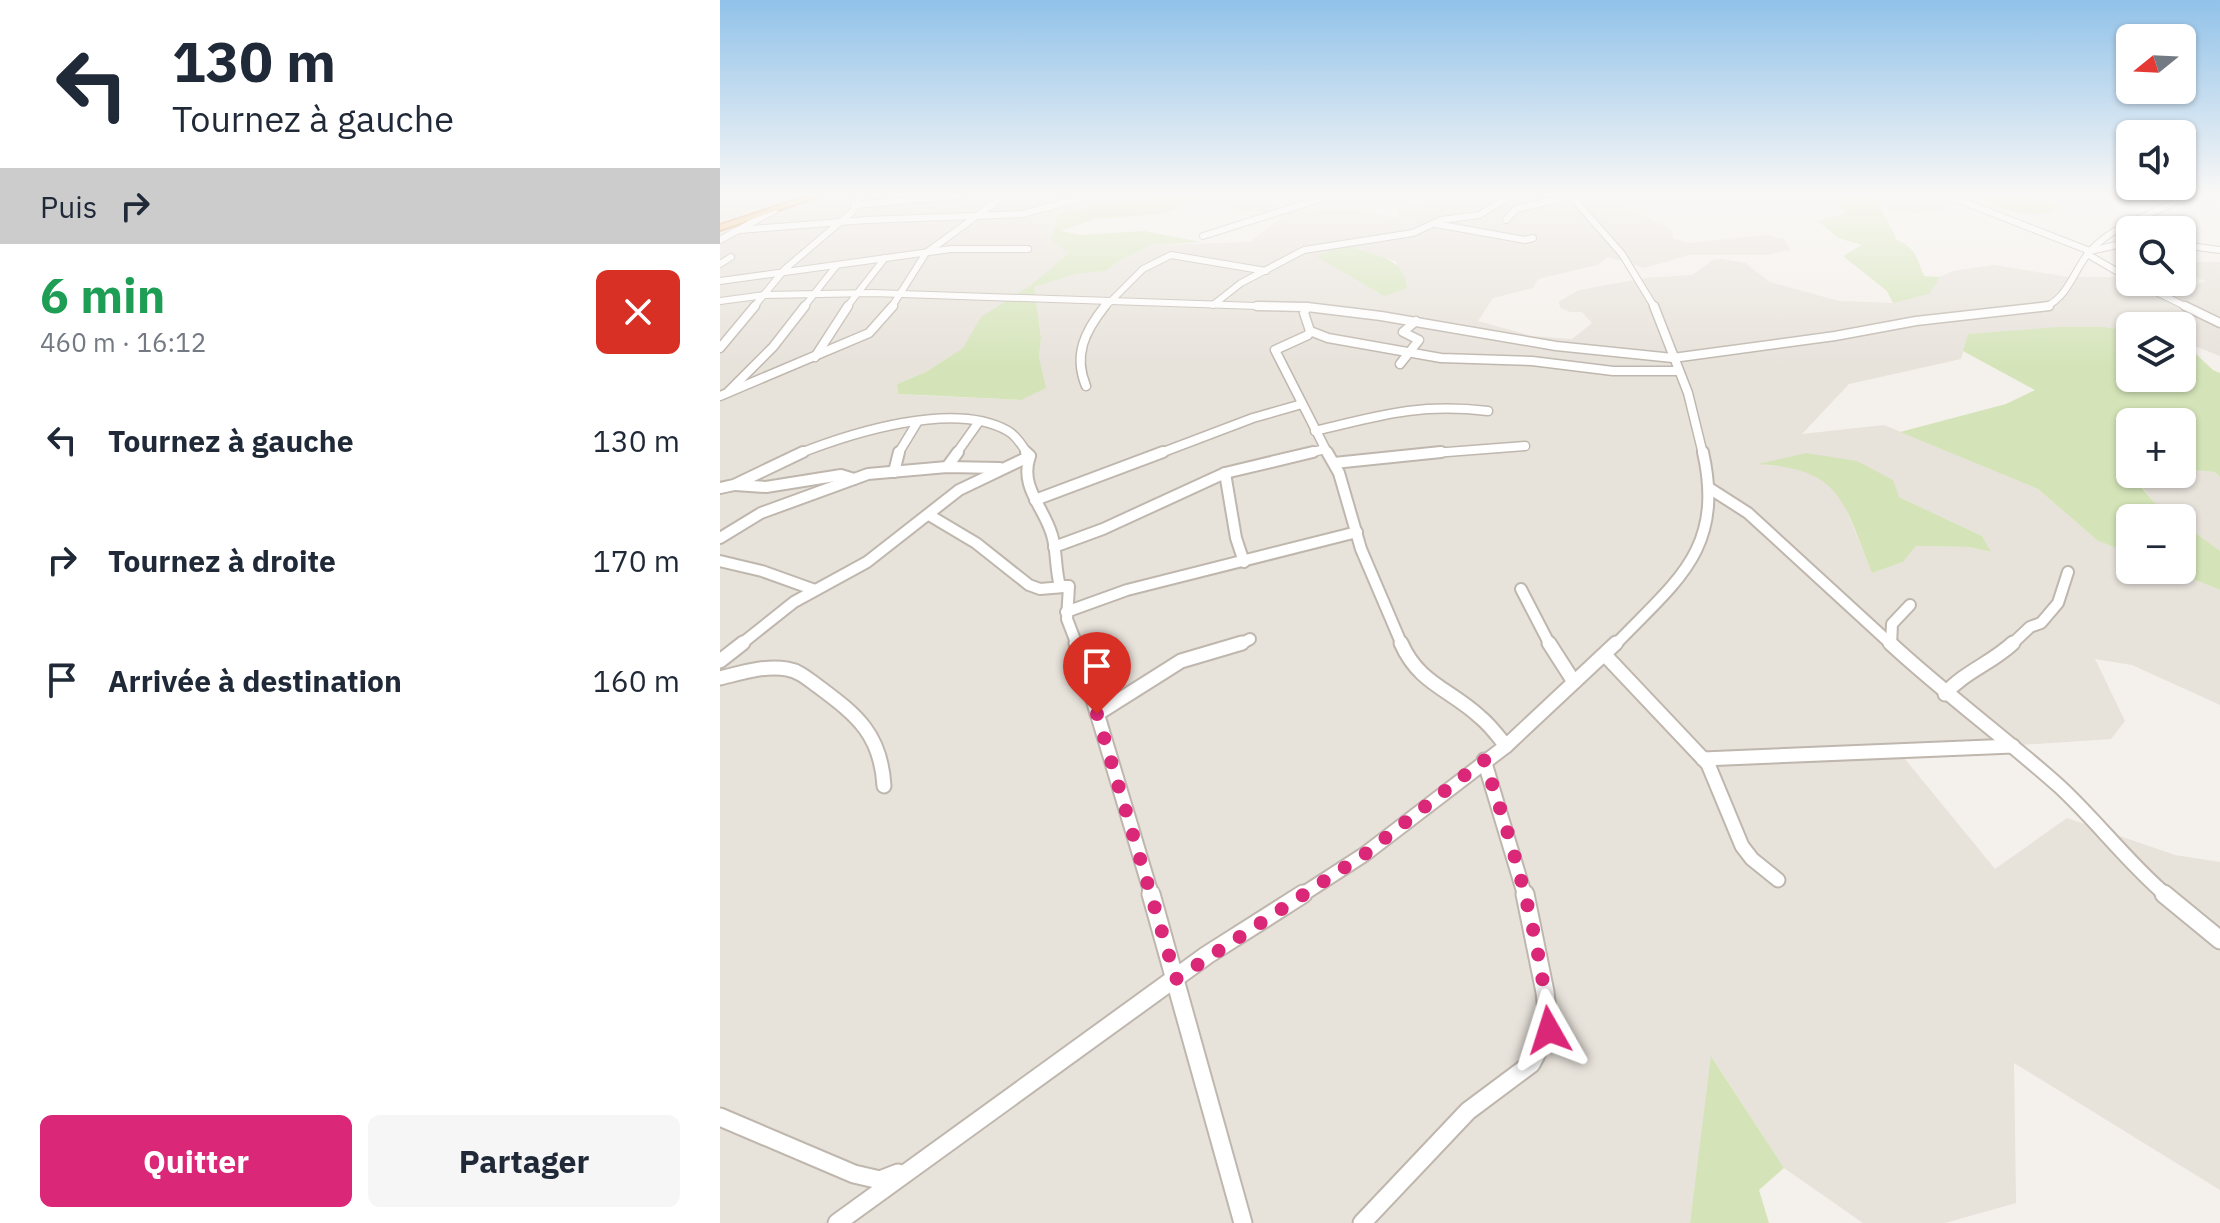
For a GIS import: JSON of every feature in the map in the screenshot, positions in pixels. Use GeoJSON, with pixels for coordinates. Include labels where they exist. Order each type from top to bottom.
{"type":"FeatureCollection","features":[{"type":"Feature","properties":{"kind":"street"},"geometry":{"type":"LineString","coordinates":[[720,348],[783,271],[804,253]]}},
{"type":"Feature","properties":{"kind":"street"},"geometry":{"type":"LineString","coordinates":[[720,281],[925,253]]}},
{"type":"Feature","properties":{"kind":"street"},"geometry":{"type":"LineString","coordinates":[[724,394],[869,333],[887,315],[926,253]]}},
{"type":"Feature","properties":{"kind":"street"},"geometry":{"type":"LineString","coordinates":[[1213,305],[1241,283],[1300,253]]}},
{"type":"Feature","properties":{"kind":"street"},"geometry":{"type":"LineString","coordinates":[[837,1223],[1176,979],[1365,854],[1506,746],[1605,655],[1690,566],[1701,545],[1709,488],[1694,418],[1648,295],[1621,253]]}},
{"type":"Feature","properties":{"kind":"street"},"geometry":{"type":"LineString","coordinates":[[1307,307],[1305,317],[1310,331],[1328,338],[1466,361],[1532,361],[1613,371],[1675,365],[1916,321],[2048,307],[2057,302],[2088,253]]}},
{"type":"Feature","properties":{"kind":"street"},"geometry":{"type":"LineString","coordinates":[[2091,253],[2116,270]]}},
{"type":"Feature","properties":{"kind":"street"},"geometry":{"type":"LineString","coordinates":[[1086,386],[1078,365],[1080,351],[1094,322],[1127,282],[1166,256],[1266,271]]}},
{"type":"Feature","properties":{"kind":"street"},"geometry":{"type":"LineString","coordinates":[[720,264],[731,257]]}},
{"type":"Feature","properties":{"kind":"street"},"geometry":{"type":"LineString","coordinates":[[815,357],[856,293],[885,258]]}},
{"type":"Feature","properties":{"kind":"street"},"geometry":{"type":"LineString","coordinates":[[724,394],[773,347],[837,265]]}},
{"type":"Feature","properties":{"kind":"street"},"geometry":{"type":"LineString","coordinates":[[720,301],[765,295],[899,293],[1109,303],[1307,307],[1416,321],[1675,365]]}},
{"type":"Feature","properties":{"kind":"street"},"geometry":{"type":"LineString","coordinates":[[2165,296],[2220,323]]}},
{"type":"Feature","properties":{"kind":"street"},"geometry":{"type":"LineString","coordinates":[[1400,364],[1407,351],[1419,340],[1403,332],[1416,321]]}},
{"type":"Feature","properties":{"kind":"street"},"geometry":{"type":"LineString","coordinates":[[1310,331],[1305,338],[1275,350],[1334,463],[1371,573],[1410,663],[1420,674],[1480,716],[1506,746]]}},
{"type":"Feature","properties":{"kind":"street"},"geometry":{"type":"LineString","coordinates":[[1035,500],[1253,418],[1302,404]]}},
{"type":"Feature","properties":{"kind":"street"},"geometry":{"type":"LineString","coordinates":[[1315,431],[1410,408],[1446,406],[1488,411]]}},
{"type":"Feature","properties":{"kind":"street"},"geometry":{"type":"LineString","coordinates":[[720,488],[734,485],[827,444],[864,432],[918,421],[978,423],[1008,430],[1030,456]]}},
{"type":"Feature","properties":{"kind":"street"},"geometry":{"type":"LineString","coordinates":[[894,472],[897,456],[918,421]]}},
{"type":"Feature","properties":{"kind":"street"},"geometry":{"type":"LineString","coordinates":[[947,467],[978,423]]}},
{"type":"Feature","properties":{"kind":"street"},"geometry":{"type":"LineString","coordinates":[[1334,463],[1525,446]]}},
{"type":"Feature","properties":{"kind":"street"},"geometry":{"type":"LineString","coordinates":[[1054,547],[1103,529],[1225,473],[1325,449]]}},
{"type":"Feature","properties":{"kind":"street"},"geometry":{"type":"LineString","coordinates":[[1030,456],[1025,472],[1050,529],[1054,568],[1060,586],[1069,586]]}},
{"type":"Feature","properties":{"kind":"street"},"geometry":{"type":"LineString","coordinates":[[720,661],[768,621],[815,590],[867,562],[959,490],[1030,456]]}},
{"type":"Feature","properties":{"kind":"street"},"geometry":{"type":"LineString","coordinates":[[720,538],[761,513],[854,479],[947,467],[1004,468]]}},
{"type":"Feature","properties":{"kind":"street"},"geometry":{"type":"LineString","coordinates":[[1225,473],[1236,538],[1244,562]]}},
{"type":"Feature","properties":{"kind":"street"},"geometry":{"type":"LineString","coordinates":[[734,485],[766,487],[841,475],[854,479]]}},
{"type":"Feature","properties":{"kind":"street"},"geometry":{"type":"LineString","coordinates":[[1709,488],[1748,513],[1945,694],[2060,787],[2161,893],[2220,940]]}},
{"type":"Feature","properties":{"kind":"street"},"geometry":{"type":"LineString","coordinates":[[929,515],[976,543],[1029,585],[1040,589],[1069,586]]}},
{"type":"Feature","properties":{"kind":"street"},"geometry":{"type":"LineString","coordinates":[[1066,612],[1127,590],[1357,532]]}},
{"type":"Feature","properties":{"kind":"street"},"geometry":{"type":"LineString","coordinates":[[720,561],[762,571],[815,590]]}},
{"type":"Feature","properties":{"kind":"street"},"geometry":{"type":"LineString","coordinates":[[1945,694],[1958,679],[1998,657],[2030,627],[2041,623],[2058,603],[2068,572]]}},
{"type":"Feature","properties":{"kind":"street"},"geometry":{"type":"LineString","coordinates":[[1069,586],[1066,612],[1176,979],[1243,1223]]}},
{"type":"Feature","properties":{"kind":"street"},"geometry":{"type":"LineString","coordinates":[[1521,589],[1539,627],[1574,682]]}},
{"type":"Feature","properties":{"kind":"street"},"geometry":{"type":"LineString","coordinates":[[1891,646],[1892,624],[1910,605]]}},
{"type":"Feature","properties":{"kind":"street"},"geometry":{"type":"LineString","coordinates":[[1097,714],[1168,667],[1233,648],[1250,639]]}},
{"type":"Feature","properties":{"kind":"street"},"geometry":{"type":"LineString","coordinates":[[1605,655],[1703,759],[1719,786],[1739,841],[1750,856],[1778,880]]}},
{"type":"Feature","properties":{"kind":"street"},"geometry":{"type":"LineString","coordinates":[[720,678],[771,669],[789,669],[801,674],[861,718],[875,740],[884,767],[884,786]]}},
{"type":"Feature","properties":{"kind":"street"},"geometry":{"type":"LineString","coordinates":[[1703,759],[1972,751],[2013,746]]}},
{"type":"Feature","properties":{"kind":"street"},"geometry":{"type":"LineString","coordinates":[[1362,1223],[1468,1111],[1531,1064],[1549,1030],[1545,992],[1522,880],[1484,760]]}},
{"type":"Feature","properties":{"kind":"street"},"geometry":{"type":"LineString","coordinates":[[720,1117],[854,1174],[880,1180],[908,1170]]}},
{"type":"Feature","properties":{"kind":"shaded area"},"geometry":{"type":"Polygon","coordinates":[[[720,253],[1069,253],[1040,279],[980,322],[963,348],[926,372],[897,384],[898,394],[1021,400],[1039,358],[1041,338],[1034,287],[1076,274],[1106,271],[1134,253],[1325,253],[1318,257],[1384,296],[1397,262],[1370,253],[1776,253],[1689,255],[1644,268],[1608,257],[1597,265],[1538,279],[1533,288],[1493,298],[1478,321],[1532,336],[1572,339],[1592,323],[1582,312],[1570,312],[1561,308],[1558,302],[1579,290],[1645,278],[1692,275],[1713,260],[1745,263],[1770,282],[1839,301],[1893,303],[1928,294],[1940,277],[1953,271],[1994,265],[2068,277],[2116,277],[2116,296],[2196,296],[2196,284],[2205,281],[2196,277],[2196,262],[2220,262],[2220,356],[2196,347],[2196,312],[2116,312],[2116,329],[1968,334],[1961,359],[1849,384],[1802,434],[1884,425],[2038,489],[2098,541],[2116,548],[2116,584],[2196,584],[2196,580],[2220,590],[2220,705],[2132,665],[2095,659],[2125,721],[2111,739],[1900,753],[1995,869],[2067,818],[2175,855],[2220,862],[2220,1190],[2014,1063],[2016,1203],[1945,1223],[1863,1223],[1784,1168],[1712,1057],[1690,1223],[720,1223],[720,253]],[[1857,461],[1762,465],[1784,466],[1816,474],[1840,494],[1872,573],[1903,562],[1916,546],[1969,547],[1990,552],[1982,536],[1899,497],[1857,461]]]}},
{"type":"Feature","properties":{"kind":"shaded area"},"geometry":{"type":"Polygon","coordinates":[[[2196,470],[2215,472],[2220,477],[2220,551],[2196,533],[2196,504],[2154,502],[2144,488],[2196,488],[2196,470]]]}},
{"type":"Feature","properties":{"kind":"green space"},"geometry":{"type":"Polygon","coordinates":[[[1069,253],[1134,253],[1106,271],[1076,274],[1034,287],[1041,338],[1039,358],[1046,388],[1021,400],[898,394],[897,384],[926,372],[963,348],[981,317],[1030,286],[1069,253]]]}},
{"type":"Feature","properties":{"kind":"green space"},"geometry":{"type":"Polygon","coordinates":[[[1324,253],[1371,253],[1381,256],[1401,270],[1407,288],[1384,296],[1317,257],[1324,253]]]}},
{"type":"Feature","properties":{"kind":"green space"},"geometry":{"type":"Polygon","coordinates":[[[1848,253],[1914,253],[1924,276],[1940,277],[1929,294],[1893,303],[1887,291],[1843,256],[1848,253]]]}},
{"type":"Feature","properties":{"kind":"green space"},"geometry":{"type":"Polygon","coordinates":[[[2059,327],[2116,329],[2116,392],[2196,392],[2196,354],[2220,373],[2220,477],[2215,472],[2196,470],[2196,408],[2116,408],[2116,488],[2142,488],[2157,504],[2116,504],[2116,548],[2098,541],[2038,489],[1900,432],[2006,404],[2035,390],[1963,351],[1968,334],[2059,327]]]}},
{"type":"Feature","properties":{"kind":"green space"},"geometry":{"type":"Polygon","coordinates":[[[1806,453],[1857,461],[1893,480],[1899,497],[1982,536],[1991,552],[1969,547],[1916,546],[1903,562],[1872,573],[1846,509],[1824,482],[1808,473],[1786,467],[1758,464],[1806,453]]]}},
{"type":"Feature","properties":{"kind":"green space"},"geometry":{"type":"Polygon","coordinates":[[[2196,533],[2220,551],[2220,590],[2196,580],[2196,533]]]}},
{"type":"Feature","properties":{"kind":"green space"},"geometry":{"type":"Polygon","coordinates":[[[1711,1056],[1784,1168],[1759,1190],[1769,1223],[1690,1223],[1711,1056]]]}},
{"type":"Feature","properties":{"kind":"route"},"geometry":{"type":"LineString","coordinates":[[1097,714],[1176,979],[1207,955],[1365,854],[1484,760],[1510,833],[1522,880],[1545,992],[1549,1030]]}}]}
